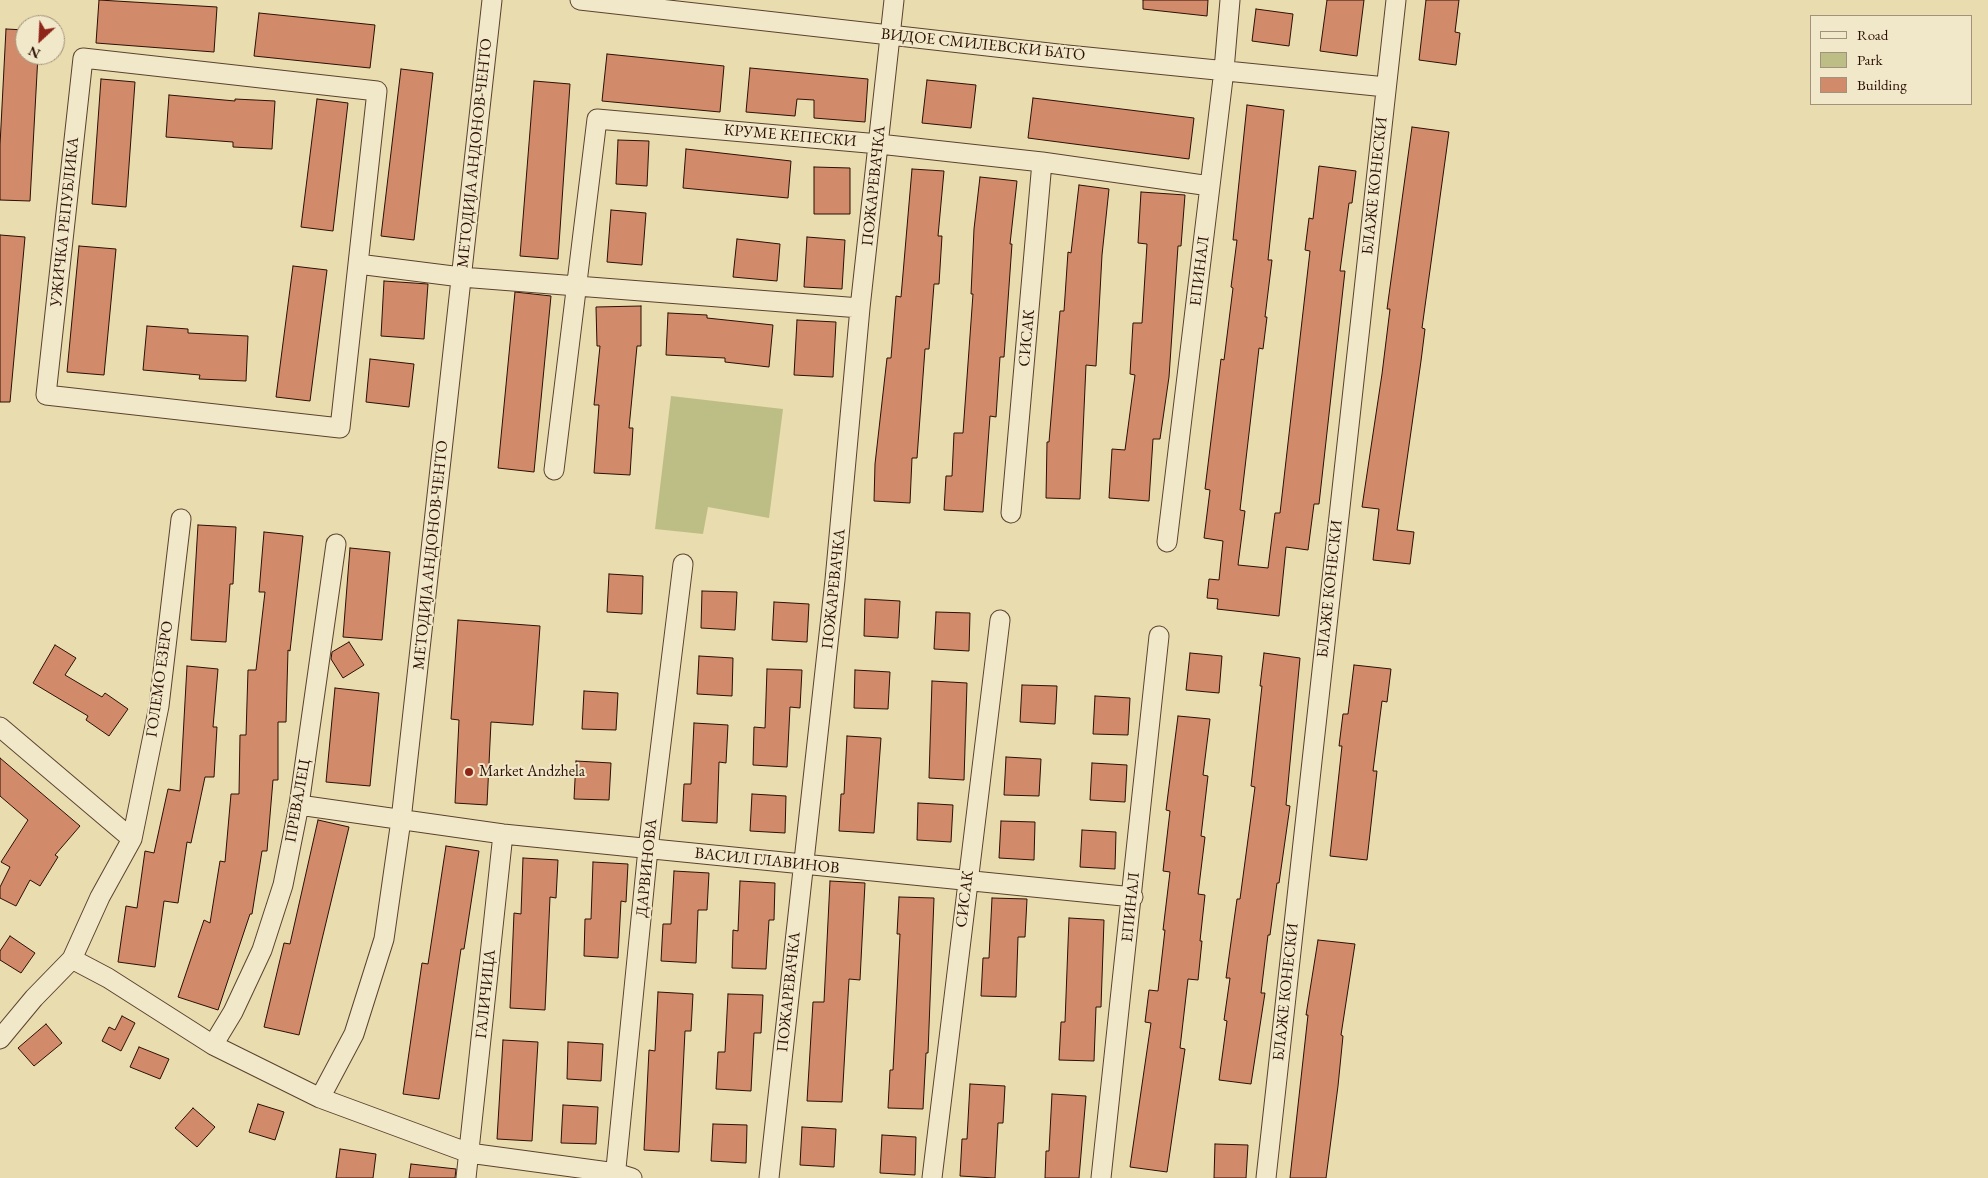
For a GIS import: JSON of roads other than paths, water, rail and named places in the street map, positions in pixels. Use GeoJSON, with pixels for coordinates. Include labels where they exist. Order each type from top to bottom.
{"type":"FeatureCollection","features":[{"type":"Feature","properties":{"kind":"street","name":"МЕТОДИЈА АНДОНОВ-ЧЕНТО"},"geometry":{"type":"LineString","coordinates":[[320,1098],[354,1034],[384,939],[401,820],[492,0]]}},
{"type":"Feature","properties":{"kind":"street","name":"ВИДОЕ СМИЛЕВСКИ БАТО"},"geometry":{"type":"LineString","coordinates":[[580,0],[890,35],[1386,86]]}},
{"type":"Feature","properties":{"kind":"street","name":"ПОЖАРЕВАЧКА"},"geometry":{"type":"LineString","coordinates":[[769,1178],[836,580],[860,308],[894,0]]}},
{"type":"Feature","properties":{"kind":"street","name":"ЕПИНАЛ"},"geometry":{"type":"LineString","coordinates":[[1167,542],[1224,70],[1230,0]]}},
{"type":"Feature","properties":{"kind":"street","name":"БЛАЖЕ КОНЕСКИ"},"geometry":{"type":"LineString","coordinates":[[1266,1178],[1396,0]]}},
{"type":"Feature","properties":{"kind":"street","name":"УЖИЧКА РЕПУБЛИКА"},"geometry":{"type":"LineString","coordinates":[[83,58],[377,91],[358,264],[340,428],[46,395],[83,58]]}},
{"type":"Feature","properties":{"kind":"street","name":"КРУМЕ КЕПЕСКИ"},"geometry":{"type":"LineString","coordinates":[[554,470],[597,119],[879,144],[1042,162],[1210,186]]}},
{"type":"Feature","properties":{"kind":"street","name":"СИСАК"},"geometry":{"type":"LineString","coordinates":[[1011,513],[1042,162]]}},
{"type":"Feature","properties":{"kind":"street"},"geometry":{"type":"LineString","coordinates":[[358,264],[461,277],[860,308]]}},
{"type":"Feature","properties":{"kind":"street","name":"ГОЛЕМО ЕЗЕРО"},"geometry":{"type":"LineString","coordinates":[[0,1039],[34,998],[72,958],[100,897],[132,839],[159,706],[181,519]]}},
{"type":"Feature","properties":{"kind":"street","name":"ПРЕВАЛЕЦ"},"geometry":{"type":"LineString","coordinates":[[213,1045],[233,1012],[262,950],[282,885],[299,805],[336,544]]}},
{"type":"Feature","properties":{"kind":"street","name":"ДАРВИНОВА"},"geometry":{"type":"LineString","coordinates":[[621,1176],[648,848],[683,564]]}},
{"type":"Feature","properties":{"kind":"street","name":"СИСАК"},"geometry":{"type":"LineString","coordinates":[[932,1178],[1000,620]]}},
{"type":"Feature","properties":{"kind":"street","name":"ЕПИНАЛ"},"geometry":{"type":"LineString","coordinates":[[1101,1178],[1133,897],[1159,636]]}},
{"type":"Feature","properties":{"kind":"street"},"geometry":{"type":"LineString","coordinates":[[0,728],[132,839]]}},
{"type":"Feature","properties":{"kind":"street","name":"ВАСИЛ ГЛАВИНОВ"},"geometry":{"type":"LineString","coordinates":[[299,805],[503,834],[1133,897]]}},
{"type":"Feature","properties":{"kind":"street","name":"ГАЛИЧИЦА"},"geometry":{"type":"LineString","coordinates":[[466,1178],[503,834]]}},
{"type":"Feature","properties":{"kind":"street"},"geometry":{"type":"LineString","coordinates":[[72,958],[108,978],[213,1045],[320,1098],[469,1153],[621,1176]]}},
{"type":"Feature","properties":{"kind":"place","name":"Market Andzhela"},"geometry":{"type":"Point","coordinates":[469,772]}}]}
